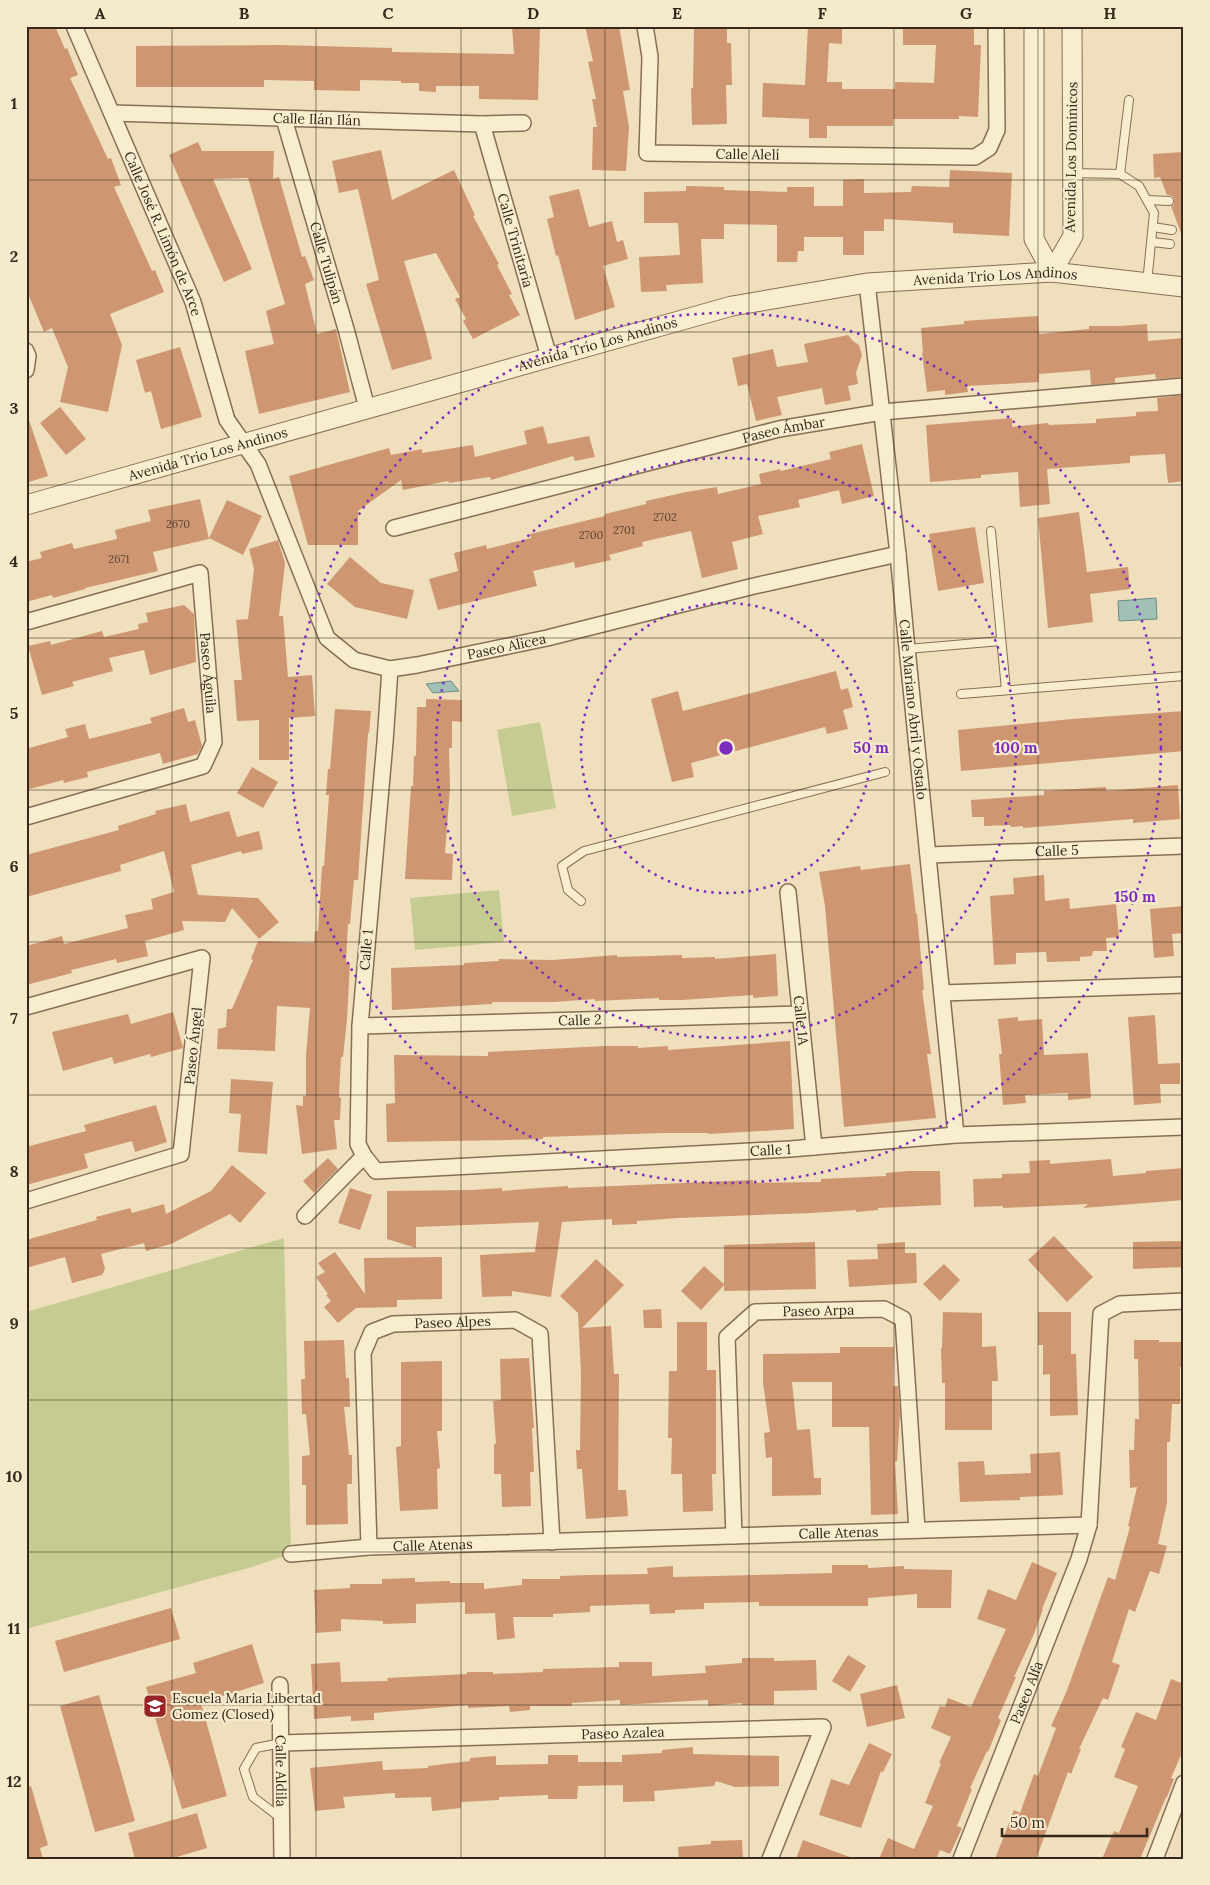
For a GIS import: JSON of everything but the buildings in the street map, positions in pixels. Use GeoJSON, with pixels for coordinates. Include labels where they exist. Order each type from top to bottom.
{"type":"FeatureCollection","features":[{"type":"Feature","properties":{"kind":"street","name":"Calle José R. Limón de Arce"},"geometry":{"type":"LineString","coordinates":[[74,26],[193,302],[227,420],[243,444]]}},
{"type":"Feature","properties":{"kind":"street","name":"Calle Alelí"},"geometry":{"type":"LineString","coordinates":[[645,26],[650,57],[647,153],[975,156],[989,148],[997,130],[996,26]]}},
{"type":"Feature","properties":{"kind":"street"},"geometry":{"type":"LineString","coordinates":[[1034,26],[1034,239],[1052,272]]}},
{"type":"Feature","properties":{"kind":"street","name":"Avenida Los Dominicos"},"geometry":{"type":"LineString","coordinates":[[1052,272],[1072,236],[1072,26]]}},
{"type":"Feature","properties":{"kind":"street","name":"Calle Ilán Ilán"},"geometry":{"type":"LineString","coordinates":[[112,114],[482,124],[523,123]]}},
{"type":"Feature","properties":{"kind":"street","name":"Calle Tulipán"},"geometry":{"type":"LineString","coordinates":[[284,119],[346,329],[367,408]]}},
{"type":"Feature","properties":{"kind":"street","name":"Calle Trinitaria"},"geometry":{"type":"LineString","coordinates":[[482,124],[549,357]]}},
{"type":"Feature","properties":{"kind":"street","name":"Avenida Trío Los Andinos"},"geometry":{"type":"LineString","coordinates":[[26,505],[732,306],[867,283],[1052,272],[1184,287]]}},
{"type":"Feature","properties":{"kind":"street","name":"Calle Mariano Abril y Ostalo"},"geometry":{"type":"LineString","coordinates":[[867,283],[898,554],[956,1135]]}},
{"type":"Feature","properties":{"kind":"street"},"geometry":{"type":"LineString","coordinates":[[26,351],[28,356],[26,370]]}},
{"type":"Feature","properties":{"kind":"street","name":"Paseo Ámbar"},"geometry":{"type":"LineString","coordinates":[[394,528],[779,429],[882,412],[1184,386]]}},
{"type":"Feature","properties":{"kind":"street","name":"Paseo Alicea"},"geometry":{"type":"LineString","coordinates":[[243,444],[258,464],[327,638],[354,660],[390,669],[547,638],[754,586],[898,554]]}},
{"type":"Feature","properties":{"kind":"street","name":"Paseo Águila"},"geometry":{"type":"LineString","coordinates":[[26,622],[200,573],[214,742],[203,766],[26,817]]}},
{"type":"Feature","properties":{"kind":"street","name":"Calle 1"},"geometry":{"type":"LineString","coordinates":[[390,669],[360,1026],[358,1144],[364,1156],[376,1171],[814,1147],[956,1135],[1184,1127]]}},
{"type":"Feature","properties":{"kind":"street","name":"Calle 5"},"geometry":{"type":"LineString","coordinates":[[929,855],[1184,846]]}},
{"type":"Feature","properties":{"kind":"street","name":"Calle 1A"},"geometry":{"type":"LineString","coordinates":[[788,892],[814,1147]]}},
{"type":"Feature","properties":{"kind":"street","name":"Paseo Ángel"},"geometry":{"type":"LineString","coordinates":[[26,1007],[202,958],[182,1154],[26,1201]]}},
{"type":"Feature","properties":{"kind":"street"},"geometry":{"type":"LineString","coordinates":[[942,993],[1184,985]]}},
{"type":"Feature","properties":{"kind":"street","name":"Calle 2"},"geometry":{"type":"LineString","coordinates":[[360,1026],[801,1014]]}},
{"type":"Feature","properties":{"kind":"street"},"geometry":{"type":"LineString","coordinates":[[305,1216],[364,1156]]}},
{"type":"Feature","properties":{"kind":"street"},"geometry":{"type":"LineString","coordinates":[[1090,1525],[1101,1314],[1120,1304],[1184,1301]]}},
{"type":"Feature","properties":{"kind":"street","name":"Paseo Arpa"},"geometry":{"type":"LineString","coordinates":[[734,1536],[727,1337],[755,1312],[884,1309],[903,1319],[917,1530]]}},
{"type":"Feature","properties":{"kind":"street","name":"Paseo Alpes"},"geometry":{"type":"LineString","coordinates":[[369,1548],[363,1353],[372,1332],[393,1324],[515,1320],[540,1334],[552,1542]]}},
{"type":"Feature","properties":{"kind":"street","name":"Calle Atenas"},"geometry":{"type":"LineString","coordinates":[[290,1554],[369,1548],[1090,1525]]}},
{"type":"Feature","properties":{"kind":"street","name":"Paseo Alfa"},"geometry":{"type":"LineString","coordinates":[[961,1859],[1079,1559],[1090,1525]]}},
{"type":"Feature","properties":{"kind":"street","name":"Calle Aldila"},"geometry":{"type":"LineString","coordinates":[[280,1685],[282,1859]]}},
{"type":"Feature","properties":{"kind":"street","name":"Paseo Azalea"},"geometry":{"type":"LineString","coordinates":[[281,1743],[823,1728],[770,1859]]}},
{"type":"Feature","properties":{"kind":"street"},"geometry":{"type":"LineString","coordinates":[[1155,1859],[1184,1783]]}},
{"type":"Feature","properties":{"kind":"lane"},"geometry":{"type":"LineString","coordinates":[[1120,174],[1129,100]]}},
{"type":"Feature","properties":{"kind":"lane"},"geometry":{"type":"LineString","coordinates":[[1072,173],[1120,174],[1139,186],[1154,213],[1147,283]]}},
{"type":"Feature","properties":{"kind":"lane"},"geometry":{"type":"LineString","coordinates":[[1148,200],[1169,201]]}},
{"type":"Feature","properties":{"kind":"lane"},"geometry":{"type":"LineString","coordinates":[[1153,227],[1172,230]]}},
{"type":"Feature","properties":{"kind":"lane"},"geometry":{"type":"LineString","coordinates":[[1152,242],[1170,244]]}},
{"type":"Feature","properties":{"kind":"lane"},"geometry":{"type":"LineString","coordinates":[[991,531],[1006,690]]}},
{"type":"Feature","properties":{"kind":"lane"},"geometry":{"type":"LineString","coordinates":[[907,649],[1000,641]]}},
{"type":"Feature","properties":{"kind":"lane"},"geometry":{"type":"LineString","coordinates":[[961,694],[1184,676]]}},
{"type":"Feature","properties":{"kind":"lane"},"geometry":{"type":"LineString","coordinates":[[581,901],[568,890],[562,866],[584,852],[885,772]]}},
{"type":"Feature","properties":{"kind":"lane"},"geometry":{"type":"LineString","coordinates":[[281,1743],[256,1748],[244,1770],[252,1797],[282,1819]]}},
{"type":"Feature","properties":{"kind":"green space"},"geometry":{"type":"Polygon","coordinates":[[[540,722],[556,808],[512,816],[497,730],[540,722]]]}},
{"type":"Feature","properties":{"kind":"green space"},"geometry":{"type":"Polygon","coordinates":[[[499,890],[504,942],[415,950],[410,898],[499,890]]]}},
{"type":"Feature","properties":{"kind":"green space"},"geometry":{"type":"Polygon","coordinates":[[[284,1238],[291,1554],[252,1567],[26,1629],[26,1312],[284,1238]]]}},
{"type":"Feature","properties":{"kind":"water"},"geometry":{"type":"Polygon","coordinates":[[[1156,598],[1157,619],[1119,621],[1118,601],[1156,598]]]}},
{"type":"Feature","properties":{"kind":"water"},"geometry":{"type":"Polygon","coordinates":[[[451,681],[459,691],[433,693],[426,684],[451,681]]]}},
{"type":"Feature","properties":{"kind":"place","name":"Escuela Maria Libertad Gomez (Closed)"},"geometry":{"type":"Point","coordinates":[155,1706]}}]}
